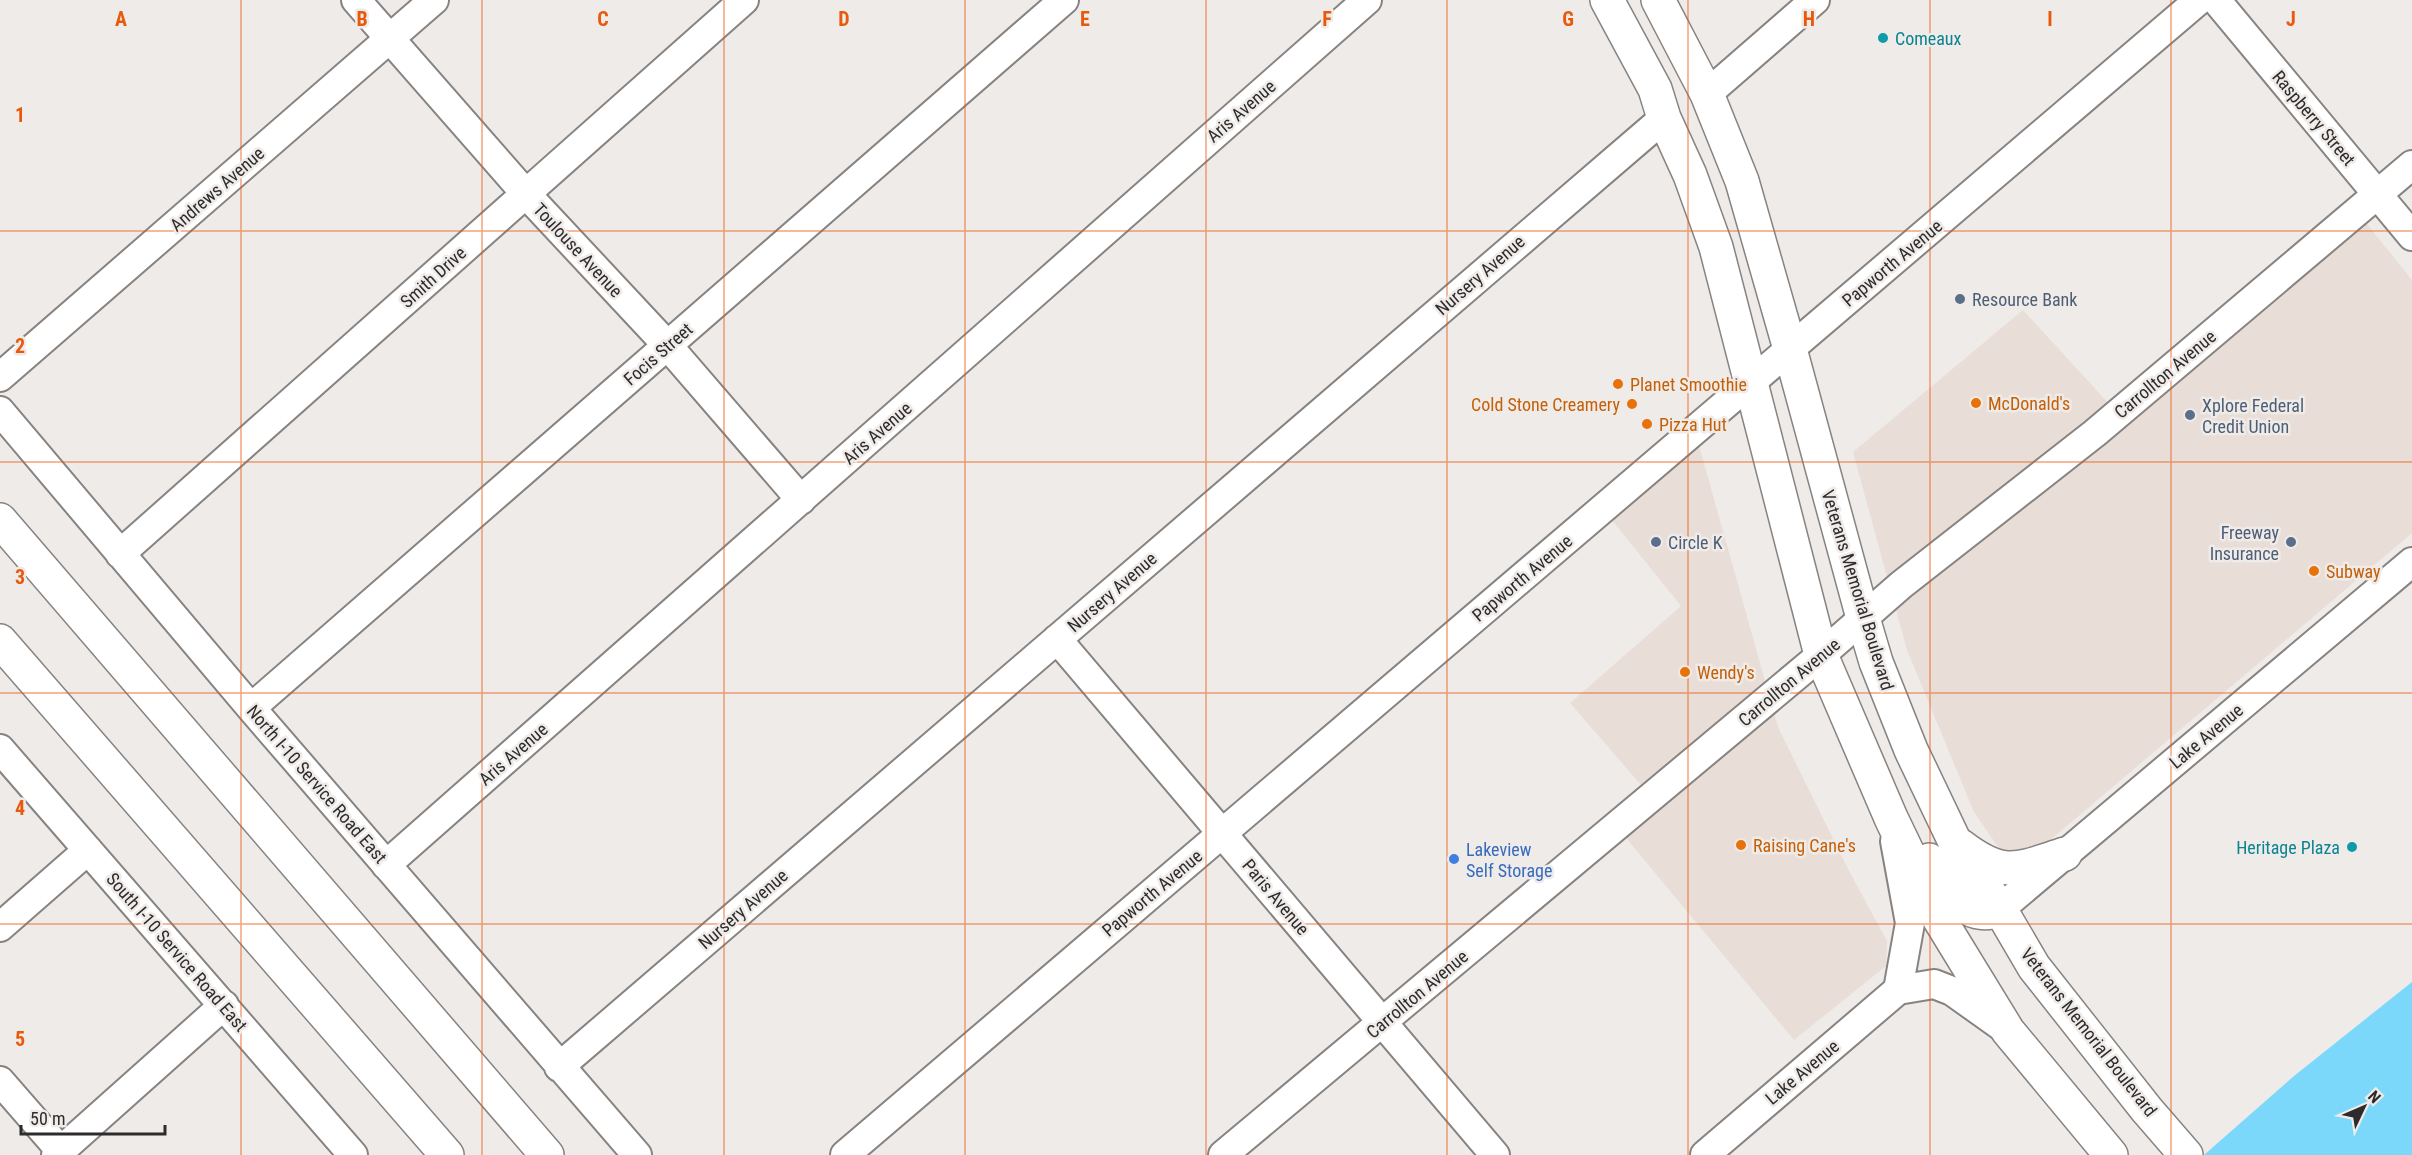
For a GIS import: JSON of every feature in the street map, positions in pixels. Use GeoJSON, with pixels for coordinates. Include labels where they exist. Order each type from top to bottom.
{"type":"FeatureCollection","features":[{"type":"Feature","properties":{"kind":"main road"},"geometry":{"type":"LineString","coordinates":[[1606,0],[1654,88],[1664,118],[1690,175],[1716,247],[1821,655],[1895,826],[1940,920],[2008,1031],[2108,1152]]}},
{"type":"Feature","properties":{"kind":"main road","name":"Veterans Memorial Boulevard"},"geometry":{"type":"LineString","coordinates":[[1658,0],[1707,94],[1742,181],[1876,662],[1911,750],[1954,840],[2000,909],[2034,967],[2147,1110],[2186,1155]]}},
{"type":"Feature","properties":{"kind":"main road"},"geometry":{"type":"LineString","coordinates":[[0,520],[548,1155]]}},
{"type":"Feature","properties":{"kind":"main road"},"geometry":{"type":"LineString","coordinates":[[0,641],[447,1155]]}},
{"type":"Feature","properties":{"kind":"main road"},"geometry":{"type":"LineString","coordinates":[[1895,826],[1922,849],[1960,903],[1976,913],[1989,914],[2000,909]]}},
{"type":"Feature","properties":{"kind":"main road"},"geometry":{"type":"LineString","coordinates":[[1954,840],[1981,861],[2003,868],[2023,867],[2065,854]]}},
{"type":"Feature","properties":{"kind":"street","name":"Toulouse Avenue"},"geometry":{"type":"LineString","coordinates":[[356,0],[526,194],[668,346],[801,500]]}},
{"type":"Feature","properties":{"kind":"street","name":"Andrews Avenue"},"geometry":{"type":"LineString","coordinates":[[0,377],[434,0]]}},
{"type":"Feature","properties":{"kind":"street","name":"Smith Drive"},"geometry":{"type":"LineString","coordinates":[[120,554],[744,0]]}},
{"type":"Feature","properties":{"kind":"street","name":"Focis Street"},"geometry":{"type":"LineString","coordinates":[[251,708],[1064,0]]}},
{"type":"Feature","properties":{"kind":"street","name":"Aris Avenue"},"geometry":{"type":"LineString","coordinates":[[386,865],[1367,0]]}},
{"type":"Feature","properties":{"kind":"street"},"geometry":{"type":"LineString","coordinates":[[1707,94],[1815,0]]}},
{"type":"Feature","properties":{"kind":"street","name":"Papworth Avenue"},"geometry":{"type":"LineString","coordinates":[[845,1155],[2199,0]]}},
{"type":"Feature","properties":{"kind":"street","name":"Raspberry Street"},"geometry":{"type":"LineString","coordinates":[[2216,0],[2412,236]]}},
{"type":"Feature","properties":{"kind":"street","name":"Nursery Avenue"},"geometry":{"type":"LineString","coordinates":[[560,1066],[1664,118]]}},
{"type":"Feature","properties":{"kind":"street","name":"Carrollton Avenue"},"geometry":{"type":"LineString","coordinates":[[1223,1155],[1821,655],[1901,585],[2096,433],[2412,165]]}},
{"type":"Feature","properties":{"kind":"street","name":"North I-10 Service Road East"},"geometry":{"type":"LineString","coordinates":[[0,411],[251,708],[638,1155]]}},
{"type":"Feature","properties":{"kind":"street","name":"Lake Avenue"},"geometry":{"type":"LineString","coordinates":[[2000,909],[2412,562]]}},
{"type":"Feature","properties":{"kind":"street","name":"Paris Avenue"},"geometry":{"type":"LineString","coordinates":[[1057,639],[1495,1155]]}},
{"type":"Feature","properties":{"kind":"street","name":"South I-10 Service Road East"},"geometry":{"type":"LineString","coordinates":[[0,749],[353,1155]]}},
{"type":"Feature","properties":{"kind":"street"},"geometry":{"type":"LineString","coordinates":[[1895,826],[1910,923],[1898,990],[1934,984],[1952,991],[2008,1031]]}},
{"type":"Feature","properties":{"kind":"street"},"geometry":{"type":"LineString","coordinates":[[0,927],[88,850]]}},
{"type":"Feature","properties":{"kind":"street","name":"Lake Avenue"},"geometry":{"type":"LineString","coordinates":[[1705,1155],[1898,990]]}},
{"type":"Feature","properties":{"kind":"street"},"geometry":{"type":"LineString","coordinates":[[0,1081],[58,1153],[224,1005]]}},
{"type":"Feature","properties":{"kind":"shaded area"},"geometry":{"type":"Polygon","coordinates":[[[2363,219],[2412,280],[2412,533],[2036,852],[2015,857],[1998,847],[1974,812],[1907,650],[1853,452],[2023,310],[2123,419],[2363,219]]]}},
{"type":"Feature","properties":{"kind":"shaded area"},"geometry":{"type":"Polygon","coordinates":[[[1698,442],[1778,727],[1848,869],[1887,941],[1886,966],[1794,1040],[1626,838],[1661,808],[1570,703],[1681,606],[1607,514],[1698,442]]]}},
{"type":"Feature","properties":{"kind":"water"},"geometry":{"type":"Polygon","coordinates":[[[2412,982],[2412,1155],[2204,1155],[2294,1076],[2412,982]]]}},
{"type":"Feature","properties":{"kind":"place","name":"Comeaux"},"geometry":{"type":"Point","coordinates":[1883,38]}},
{"type":"Feature","properties":{"kind":"place","name":"Resource Bank"},"geometry":{"type":"Point","coordinates":[1960,299]}},
{"type":"Feature","properties":{"kind":"place","name":"Planet Smoothie"},"geometry":{"type":"Point","coordinates":[1618,384]}},
{"type":"Feature","properties":{"kind":"place","name":"McDonald's"},"geometry":{"type":"Point","coordinates":[1976,403]}},
{"type":"Feature","properties":{"kind":"place","name":"Cold Stone Creamery"},"geometry":{"type":"Point","coordinates":[1632,404]}},
{"type":"Feature","properties":{"kind":"place","name":"Xplore Federal Credit Union"},"geometry":{"type":"Point","coordinates":[2190,415]}},
{"type":"Feature","properties":{"kind":"place","name":"Pizza Hut"},"geometry":{"type":"Point","coordinates":[1647,424]}},
{"type":"Feature","properties":{"kind":"place","name":"Circle K"},"geometry":{"type":"Point","coordinates":[1656,542]}},
{"type":"Feature","properties":{"kind":"place","name":"Freeway Insurance"},"geometry":{"type":"Point","coordinates":[2291,542]}},
{"type":"Feature","properties":{"kind":"place","name":"Subway"},"geometry":{"type":"Point","coordinates":[2314,571]}},
{"type":"Feature","properties":{"kind":"place","name":"Wendy's"},"geometry":{"type":"Point","coordinates":[1685,672]}},
{"type":"Feature","properties":{"kind":"place","name":"Raising Cane's"},"geometry":{"type":"Point","coordinates":[1741,845]}},
{"type":"Feature","properties":{"kind":"place","name":"Heritage Plaza"},"geometry":{"type":"Point","coordinates":[2352,847]}},
{"type":"Feature","properties":{"kind":"place","name":"Lakeview Self Storage"},"geometry":{"type":"Point","coordinates":[1454,859]}}]}
